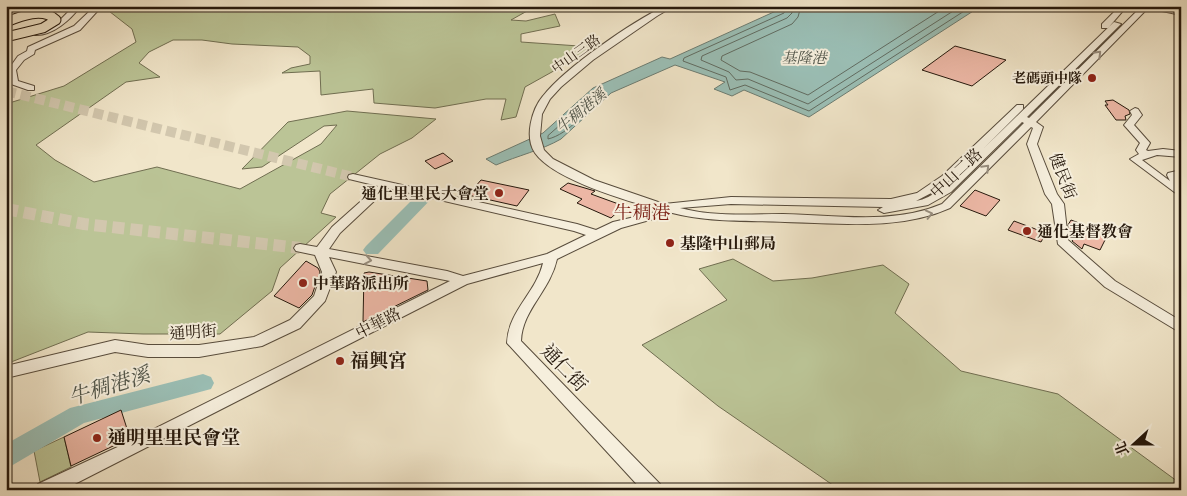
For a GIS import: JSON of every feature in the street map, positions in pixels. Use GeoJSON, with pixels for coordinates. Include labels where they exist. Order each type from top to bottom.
{"type":"FeatureCollection","features":[{"type":"Feature","properties":{"kind":"main road"},"geometry":{"type":"LineString","coordinates":[[6,8],[11,6]]}},
{"type":"Feature","properties":{"kind":"main road"},"geometry":{"type":"LineString","coordinates":[[6,20],[26,6]]}},
{"type":"Feature","properties":{"kind":"main road"},"geometry":{"type":"LineString","coordinates":[[6,20],[30,6]]}},
{"type":"Feature","properties":{"kind":"main road"},"geometry":{"type":"LineString","coordinates":[[6,20],[49,6]]}},
{"type":"Feature","properties":{"kind":"main road"},"geometry":{"type":"LineString","coordinates":[[6,20],[40,14],[50,15],[56,20],[46,26],[6,39]]}},
{"type":"Feature","properties":{"kind":"street"},"geometry":{"type":"LineString","coordinates":[[6,20],[20,6]]}},
{"type":"Feature","properties":{"kind":"street"},"geometry":{"type":"LineString","coordinates":[[6,20],[43,6]]}},
{"type":"Feature","properties":{"kind":"street"},"geometry":{"type":"LineString","coordinates":[[6,39],[53,28],[67,19],[78,6]]}},
{"type":"Feature","properties":{"kind":"street"},"geometry":{"type":"LineString","coordinates":[[30,88],[14,82],[12,70],[16,63],[31,52],[31,49],[77,28],[99,6]]}},
{"type":"Feature","properties":{"kind":"street","name":"中山三路"},"geometry":{"type":"LineString","coordinates":[[539,151],[535,136],[539,109],[555,87],[654,14],[671,6]]}},
{"type":"Feature","properties":{"kind":"street"},"geometry":{"type":"LineString","coordinates":[[1020,118],[1124,6]]}},
{"type":"Feature","properties":{"kind":"street","name":"中山二路"},"geometry":{"type":"LineString","coordinates":[[539,151],[560,169],[631,198],[666,207],[884,210],[910,207],[924,203],[947,190],[1135,6]]}},
{"type":"Feature","properties":{"kind":"street"},"geometry":{"type":"LineString","coordinates":[[1146,6],[1181,13]]}},
{"type":"Feature","properties":{"kind":"street","name":"中山二路"},"geometry":{"type":"LineString","coordinates":[[1020,118],[1060,94],[1146,6]]}},
{"type":"Feature","properties":{"kind":"street"},"geometry":{"type":"LineString","coordinates":[[1135,111],[1136,115],[1129,124],[1145,143],[1141,150],[1145,154]]}},
{"type":"Feature","properties":{"kind":"street","name":"健民街"},"geometry":{"type":"LineString","coordinates":[[1020,118],[1038,127],[1032,144],[1050,194],[1058,204],[1062,241],[1110,284],[1181,328]]}},
{"type":"Feature","properties":{"kind":"street"},"geometry":{"type":"LineString","coordinates":[[1181,154],[1164,151],[1145,154],[1135,159],[1181,194]]}},
{"type":"Feature","properties":{"kind":"street"},"geometry":{"type":"LineString","coordinates":[[1181,173],[1172,175],[1181,188]]}},
{"type":"Feature","properties":{"kind":"street"},"geometry":{"type":"LineString","coordinates":[[353,178],[577,228],[596,235]]}},
{"type":"Feature","properties":{"kind":"street"},"geometry":{"type":"LineString","coordinates":[[320,252],[336,230],[386,185]]}},
{"type":"Feature","properties":{"kind":"street","name":"中華路"},"geometry":{"type":"LineString","coordinates":[[44,490],[130,449],[462,280],[551,256],[617,225],[660,214],[666,207]]}},
{"type":"Feature","properties":{"kind":"street"},"geometry":{"type":"LineString","coordinates":[[300,248],[447,275],[462,280]]}},
{"type":"Feature","properties":{"kind":"street","name":"通明街"},"geometry":{"type":"LineString","coordinates":[[6,372],[115,346],[148,351],[198,352],[257,342],[295,324],[320,298],[329,272],[320,252]]}},
{"type":"Feature","properties":{"kind":"street","name":"通仁街"},"geometry":{"type":"LineString","coordinates":[[551,256],[546,278],[531,298],[513,331],[514,343],[654,490]]}},
{"type":"Feature","properties":{"kind":"green space"},"geometry":{"type":"Polygon","coordinates":[[[108,6],[536,6],[511,20],[526,21],[555,14],[560,26],[521,34],[521,42],[579,46],[602,44],[525,87],[516,117],[501,120],[506,99],[486,99],[435,108],[374,103],[373,89],[321,95],[320,71],[282,73],[291,68],[310,64],[310,56],[298,47],[232,44],[202,40],[173,40],[149,52],[139,63],[160,77],[126,82],[36,145],[55,160],[94,182],[157,167],[240,189],[321,144],[337,125],[324,126],[262,167],[242,169],[288,122],[347,111],[436,119],[412,138],[380,154],[330,194],[321,213],[336,217],[280,268],[272,291],[220,334],[88,332],[6,364],[6,104],[64,86],[136,42],[132,29],[105,8],[108,6]]]}},
{"type":"Feature","properties":{"kind":"green space"},"geometry":{"type":"Polygon","coordinates":[[[733,259],[773,281],[812,278],[883,265],[909,284],[895,313],[961,371],[1058,394],[1181,484],[1181,490],[840,490],[718,406],[642,345],[727,300],[699,269],[733,259]]]}},
{"type":"Feature","properties":{"kind":"green space"},"geometry":{"type":"Polygon","coordinates":[[[64,437],[71,467],[40,482],[34,451],[64,437]]]}},
{"type":"Feature","properties":{"kind":"water","name":"基隆港"},"geometry":{"type":"Polygon","coordinates":[[[787,6],[981,6],[809,117],[744,90],[732,96],[714,89],[725,82],[675,65],[611,93],[561,139],[554,143],[496,165],[486,159],[543,133],[593,88],[662,57],[670,59],[787,6]]]}},
{"type":"Feature","properties":{"kind":"building"},"geometry":{"type":"Polygon","coordinates":[[[955,46],[1006,60],[972,86],[922,70],[955,46]]]}},
{"type":"Feature","properties":{"kind":"building"},"geometry":{"type":"Polygon","coordinates":[[[1113,100],[1129,110],[1130,114],[1125,116],[1126,120],[1116,120],[1105,105],[1108,105],[1105,101],[1113,100]]]}},
{"type":"Feature","properties":{"kind":"building"},"geometry":{"type":"Polygon","coordinates":[[[443,153],[453,161],[435,169],[425,161],[443,153]]]}},
{"type":"Feature","properties":{"kind":"building","name":"通化里里民大會堂"},"geometry":{"type":"Polygon","coordinates":[[[481,180],[529,190],[517,206],[468,195],[481,180]]]}},
{"type":"Feature","properties":{"kind":"building"},"geometry":{"type":"Polygon","coordinates":[[[568,183],[595,191],[591,194],[624,206],[611,218],[577,203],[582,199],[560,189],[568,183]]]}},
{"type":"Feature","properties":{"kind":"building"},"geometry":{"type":"Polygon","coordinates":[[[975,190],[1000,200],[986,216],[960,206],[975,190]]]}},
{"type":"Feature","properties":{"kind":"building"},"geometry":{"type":"Polygon","coordinates":[[[1071,220],[1108,234],[1100,250],[1084,244],[1082,249],[1072,241],[1074,238],[1070,237],[1068,225],[1071,220]]]}},
{"type":"Feature","properties":{"kind":"building","name":"通化基督教會"},"geometry":{"type":"Polygon","coordinates":[[[1014,221],[1046,233],[1041,242],[1008,230],[1014,221]]]}},
{"type":"Feature","properties":{"kind":"building","name":"中華路派出所"},"geometry":{"type":"Polygon","coordinates":[[[306,261],[318,268],[320,272],[312,295],[299,308],[274,296],[306,261]]]}},
{"type":"Feature","properties":{"kind":"building"},"geometry":{"type":"Polygon","coordinates":[[[369,272],[427,281],[428,290],[363,322],[364,273],[369,272]]]}},
{"type":"Feature","properties":{"kind":"building","name":"通明里里民會堂"},"geometry":{"type":"Polygon","coordinates":[[[121,410],[130,438],[71,466],[64,437],[121,410]]]}},
{"type":"Feature","properties":{"kind":"waterway","name":"牛稠港溪"},"geometry":{"type":"LineString","coordinates":[[372,250],[429,192]]}},
{"type":"Feature","properties":{"kind":"waterway","name":"牛稠港溪"},"geometry":{"type":"LineString","coordinates":[[6,458],[26,443],[78,415],[203,383]]}},
{"type":"Feature","properties":{"kind":"tunnel"},"geometry":{"type":"LineString","coordinates":[[6,91],[353,177]]}},
{"type":"Feature","properties":{"kind":"tunnel"},"geometry":{"type":"LineString","coordinates":[[6,209],[84,224],[300,248]]}},
{"type":"Feature","properties":{"kind":"place","name":"老碼頭中隊"},"geometry":{"type":"Point","coordinates":[1092,78]}},
{"type":"Feature","properties":{"kind":"place","name":"通化里里民大會堂"},"geometry":{"type":"Point","coordinates":[499,193]}},
{"type":"Feature","properties":{"kind":"place","name":"通化基督教會"},"geometry":{"type":"Point","coordinates":[1027,231]}},
{"type":"Feature","properties":{"kind":"place","name":"基隆中山郵局"},"geometry":{"type":"Point","coordinates":[670,243]}},
{"type":"Feature","properties":{"kind":"place","name":"中華路派出所"},"geometry":{"type":"Point","coordinates":[303,283]}},
{"type":"Feature","properties":{"kind":"place","name":"福興宮"},"geometry":{"type":"Point","coordinates":[340,361]}},
{"type":"Feature","properties":{"kind":"place","name":"通明里里民會堂"},"geometry":{"type":"Point","coordinates":[97,438]}},
{"type":"Feature","properties":{"kind":"district","name":"牛稠港"},"geometry":{"type":"Point","coordinates":[642,213]}}]}
